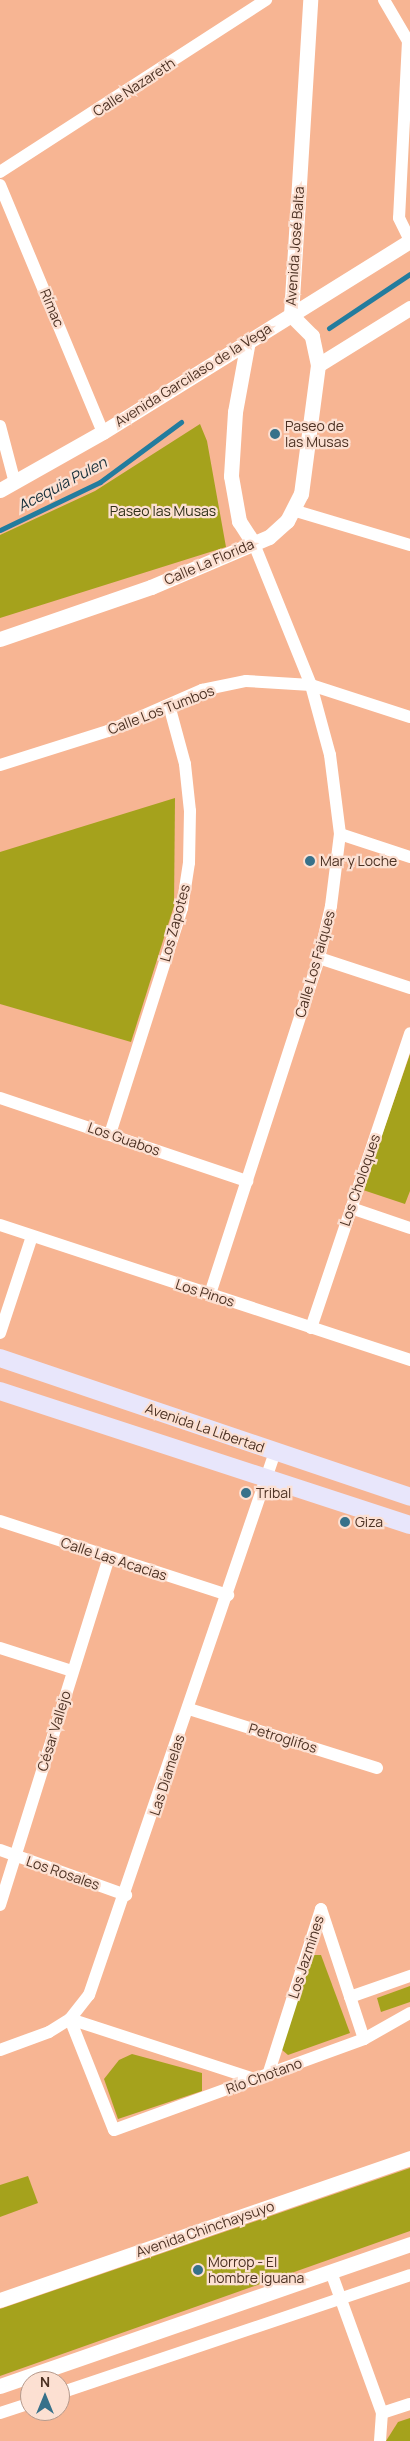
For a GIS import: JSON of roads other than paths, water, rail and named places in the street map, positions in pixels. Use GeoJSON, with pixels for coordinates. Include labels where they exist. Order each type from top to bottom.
{"type":"FeatureCollection","features":[{"type":"Feature","properties":{"kind":"main road","name":"Avenida La Libertad"},"geometry":{"type":"LineString","coordinates":[[0,1358],[410,1497]]}},
{"type":"Feature","properties":{"kind":"main road","name":"Avenida La Libertad"},"geometry":{"type":"LineString","coordinates":[[0,1391],[410,1525]]}},
{"type":"Feature","properties":{"kind":"street","name":"Calle Nazareth"},"geometry":{"type":"LineString","coordinates":[[0,172],[266,0]]}},
{"type":"Feature","properties":{"kind":"street","name":"Avenida José Balta"},"geometry":{"type":"LineString","coordinates":[[296,511],[309,454],[318,365],[312,336],[291,315],[310,0]]}},
{"type":"Feature","properties":{"kind":"street"},"geometry":{"type":"LineString","coordinates":[[384,0],[407,30],[399,218],[410,241]]}},
{"type":"Feature","properties":{"kind":"street","name":"Rímac"},"geometry":{"type":"LineString","coordinates":[[0,185],[103,432]]}},
{"type":"Feature","properties":{"kind":"street","name":"Avenida Garcilaso de la Vega"},"geometry":{"type":"LineString","coordinates":[[0,490],[103,432],[410,241]]}},
{"type":"Feature","properties":{"kind":"street"},"geometry":{"type":"LineString","coordinates":[[318,365],[410,308]]}},
{"type":"Feature","properties":{"kind":"street"},"geometry":{"type":"LineString","coordinates":[[248,341],[231,476],[239,521],[254,544]]}},
{"type":"Feature","properties":{"kind":"street"},"geometry":{"type":"LineString","coordinates":[[0,426],[15,482]]}},
{"type":"Feature","properties":{"kind":"street"},"geometry":{"type":"LineString","coordinates":[[296,511],[410,545]]}},
{"type":"Feature","properties":{"kind":"street","name":"Calle La Florida"},"geometry":{"type":"LineString","coordinates":[[0,639],[151,587],[254,544],[280,529],[296,511]]}},
{"type":"Feature","properties":{"kind":"street","name":"Calle Los Faiques"},"geometry":{"type":"LineString","coordinates":[[210,1294],[319,958],[332,906],[340,834],[330,755],[311,684],[254,544]]}},
{"type":"Feature","properties":{"kind":"street","name":"Calle Los Tumbos"},"geometry":{"type":"LineString","coordinates":[[0,765],[50,751],[169,705],[202,690],[246,681],[311,684],[410,718]]}},
{"type":"Feature","properties":{"kind":"street","name":"Los Zapotes"},"geometry":{"type":"LineString","coordinates":[[110,1134],[182,908],[189,863],[190,811],[185,764],[169,705]]}},
{"type":"Feature","properties":{"kind":"street"},"geometry":{"type":"LineString","coordinates":[[340,834],[410,858]]}},
{"type":"Feature","properties":{"kind":"street"},"geometry":{"type":"LineString","coordinates":[[319,958],[410,988]]}},
{"type":"Feature","properties":{"kind":"street","name":"Los Choloques"},"geometry":{"type":"LineString","coordinates":[[311,1328],[410,1033]]}},
{"type":"Feature","properties":{"kind":"street","name":"Los Guabos"},"geometry":{"type":"LineString","coordinates":[[0,1098],[247,1181]]}},
{"type":"Feature","properties":{"kind":"street"},"geometry":{"type":"LineString","coordinates":[[351,1208],[410,1228]]}},
{"type":"Feature","properties":{"kind":"street","name":"Los Pinos"},"geometry":{"type":"LineString","coordinates":[[0,1225],[410,1360]]}},
{"type":"Feature","properties":{"kind":"street"},"geometry":{"type":"LineString","coordinates":[[0,1333],[32,1236]]}},
{"type":"Feature","properties":{"kind":"street","name":"Las Diamelas"},"geometry":{"type":"LineString","coordinates":[[0,2050],[49,2032],[70,2019],[89,1995],[126,1895],[275,1452]]}},
{"type":"Feature","properties":{"kind":"street","name":"Calle Las Acacias"},"geometry":{"type":"LineString","coordinates":[[0,1522],[228,1595]]}},
{"type":"Feature","properties":{"kind":"street","name":"César Vallejo"},"geometry":{"type":"LineString","coordinates":[[0,1905],[108,1558]]}},
{"type":"Feature","properties":{"kind":"street"},"geometry":{"type":"LineString","coordinates":[[0,1648],[72,1671]]}},
{"type":"Feature","properties":{"kind":"street","name":"Petroglifos"},"geometry":{"type":"LineString","coordinates":[[189,1709],[377,1768]]}},
{"type":"Feature","properties":{"kind":"street","name":"Los Rosales"},"geometry":{"type":"LineString","coordinates":[[0,1850],[126,1895]]}},
{"type":"Feature","properties":{"kind":"street","name":"Los Jazmines"},"geometry":{"type":"LineString","coordinates":[[268,2074],[321,1909],[364,2039]]}},
{"type":"Feature","properties":{"kind":"street"},"geometry":{"type":"LineString","coordinates":[[350,1997],[410,1976]]}},
{"type":"Feature","properties":{"kind":"street","name":"Río Chotano"},"geometry":{"type":"LineString","coordinates":[[70,2019],[114,2130],[364,2039],[410,2013]]}},
{"type":"Feature","properties":{"kind":"street"},"geometry":{"type":"LineString","coordinates":[[70,2019],[255,2079]]}},
{"type":"Feature","properties":{"kind":"street","name":"Avenida Chinchaysuyo"},"geometry":{"type":"LineString","coordinates":[[0,2300],[410,2158]]}},
{"type":"Feature","properties":{"kind":"street"},"geometry":{"type":"LineString","coordinates":[[0,2386],[410,2244]]}},
{"type":"Feature","properties":{"kind":"street"},"geometry":{"type":"LineString","coordinates":[[331,2272],[382,2413],[380,2441]]}},
{"type":"Feature","properties":{"kind":"street"},"geometry":{"type":"LineString","coordinates":[[70,2390],[410,2275]]}},
{"type":"Feature","properties":{"kind":"street"},"geometry":{"type":"LineString","coordinates":[[382,2413],[410,2404]]}},
{"type":"Feature","properties":{"kind":"street"},"geometry":{"type":"LineString","coordinates":[[0,2413],[20,2406]]}},
{"type":"Feature","properties":{"kind":"waterway","name":"Acequia Pulen"},"geometry":{"type":"LineString","coordinates":[[329,328],[410,274]]}},
{"type":"Feature","properties":{"kind":"waterway","name":"Acequia Pulen"},"geometry":{"type":"LineString","coordinates":[[0,530],[100,482],[181,422]]}},
{"type":"Feature","properties":{"kind":"place","name":"Paseo de las Musas"},"geometry":{"type":"Point","coordinates":[275,434]}},
{"type":"Feature","properties":{"kind":"place","name":"Mar y Loche"},"geometry":{"type":"Point","coordinates":[310,861]}},
{"type":"Feature","properties":{"kind":"place","name":"Tribal"},"geometry":{"type":"Point","coordinates":[246,1493]}},
{"type":"Feature","properties":{"kind":"place","name":"Giza"},"geometry":{"type":"Point","coordinates":[345,1522]}},
{"type":"Feature","properties":{"kind":"place","name":"Morrop - El hombre iguana"},"geometry":{"type":"Point","coordinates":[198,2270]}},
{"type":"Feature","properties":{"kind":"park label","name":"Paseo las Musas"},"geometry":{"type":"Point","coordinates":[163,511]}}]}
